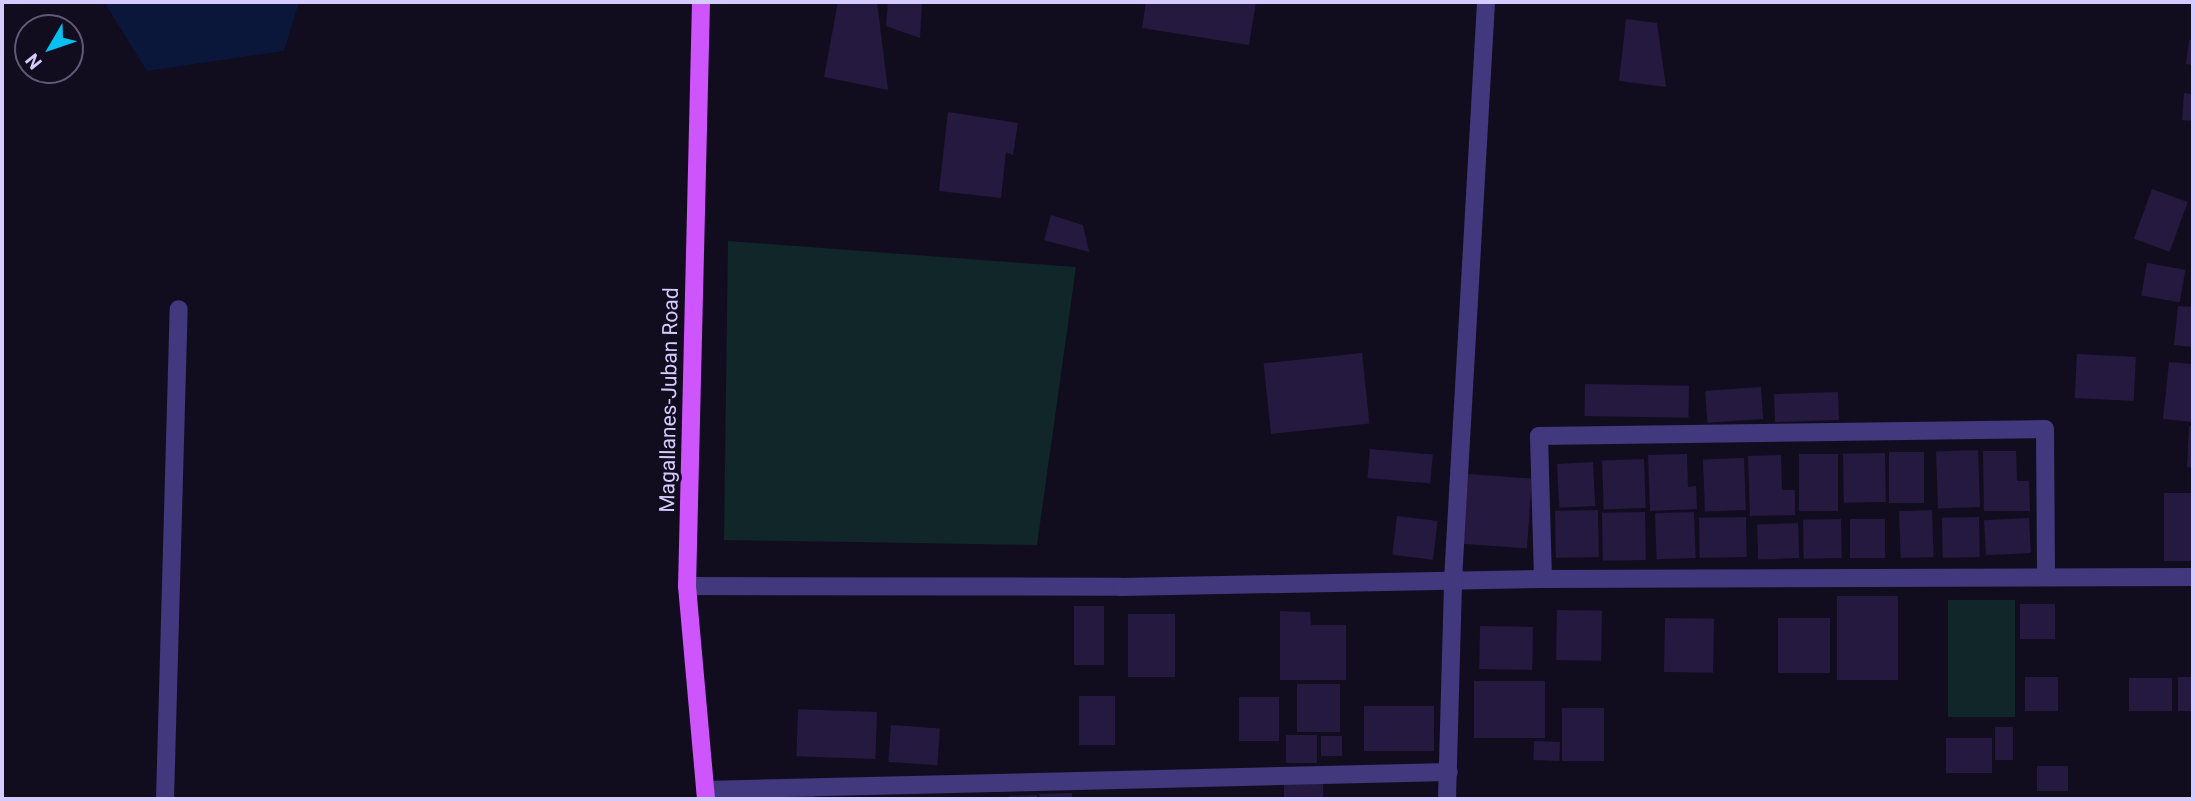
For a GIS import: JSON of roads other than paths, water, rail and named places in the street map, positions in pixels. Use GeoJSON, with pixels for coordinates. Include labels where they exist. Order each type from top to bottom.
{"type":"FeatureCollection","features":[{"type":"Feature","properties":{"kind":"main road","name":"Magallanes-Juban Road"},"geometry":{"type":"LineString","coordinates":[[701,2],[687,586],[705,794]]}},
{"type":"Feature","properties":{"kind":"street"},"geometry":{"type":"LineString","coordinates":[[1447,799],[1453,580],[1486,2]]}},
{"type":"Feature","properties":{"kind":"street"},"geometry":{"type":"LineString","coordinates":[[165,799],[179,309]]}},
{"type":"Feature","properties":{"kind":"street"},"geometry":{"type":"LineString","coordinates":[[1543,579],[1539,436],[2045,429],[2046,577]]}},
{"type":"Feature","properties":{"kind":"street"},"geometry":{"type":"LineString","coordinates":[[687,586],[1121,587],[1543,579],[2193,578]]}},
{"type":"Feature","properties":{"kind":"street"},"geometry":{"type":"LineString","coordinates":[[705,794],[1449,772]]}},
{"type":"Feature","properties":{"kind":"water"},"geometry":{"type":"Polygon","coordinates":[[[104,2],[299,2],[284,51],[147,71],[104,2]]]}}]}
